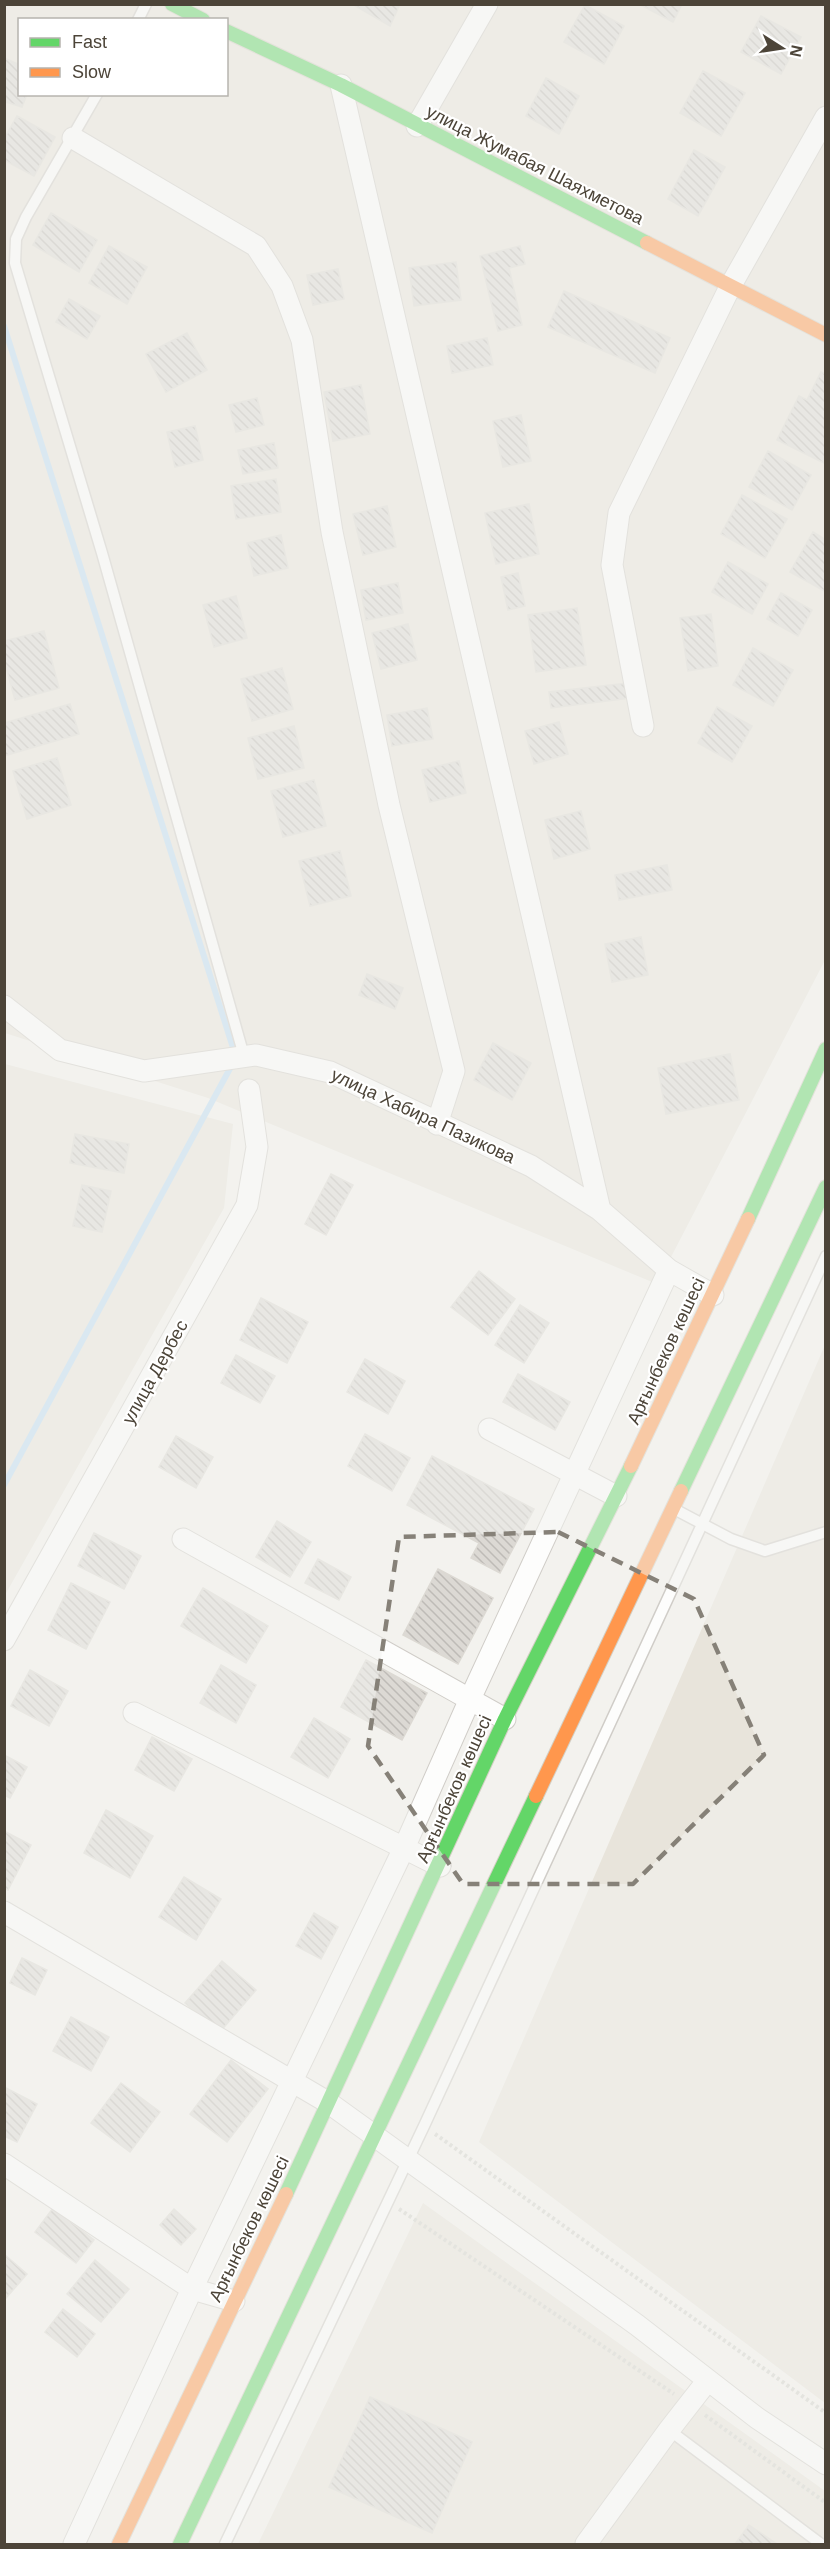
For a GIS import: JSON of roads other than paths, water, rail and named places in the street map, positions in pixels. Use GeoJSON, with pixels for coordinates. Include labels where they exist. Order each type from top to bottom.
{"type":"FeatureCollection","features":[{"type":"Feature","properties":{"kind":"main road"},"geometry":{"type":"LineString","coordinates":[[171,4],[199,18]]}},
{"type":"Feature","properties":{"kind":"main road","name":"улица Жумабая Шаяхметова"},"geometry":{"type":"LineString","coordinates":[[228,31],[341,85],[825,334]]}},
{"type":"Feature","properties":{"kind":"main road","name":"Арғынбеков көшесі"},"geometry":{"type":"LineString","coordinates":[[119,2544],[440,1866],[505,1719],[713,1294],[825,1049]]}},
{"type":"Feature","properties":{"kind":"main road"},"geometry":{"type":"LineString","coordinates":[[180,2544],[825,1187]]}},
{"type":"Feature","properties":{"kind":"street"},"geometry":{"type":"LineString","coordinates":[[417,126],[487,4]]}},
{"type":"Feature","properties":{"kind":"street"},"geometry":{"type":"LineString","coordinates":[[341,85],[600,1210]]}},
{"type":"Feature","properties":{"kind":"street"},"geometry":{"type":"LineString","coordinates":[[643,726],[612,565],[618,513],[731,285],[825,117]]}},
{"type":"Feature","properties":{"kind":"street"},"geometry":{"type":"LineString","coordinates":[[74,138],[256,246],[282,286],[302,340],[332,532],[386,794],[454,1071],[437,1124]]}},
{"type":"Feature","properties":{"kind":"street","name":"улица Хабира Пазикова"},"geometry":{"type":"LineString","coordinates":[[4,1006],[60,1050],[144,1071],[256,1055],[330,1072],[531,1166],[600,1210],[669,1270],[713,1294]]}},
{"type":"Feature","properties":{"kind":"street","name":"улица Дербес"},"geometry":{"type":"LineString","coordinates":[[4,1640],[247,1205],[257,1146],[249,1090]]}},
{"type":"Feature","properties":{"kind":"street"},"geometry":{"type":"LineString","coordinates":[[74,2544],[192,2289],[404,1848],[470,1699],[669,1270]]}},
{"type":"Feature","properties":{"kind":"street"},"geometry":{"type":"LineString","coordinates":[[489,1429],[616,1496]]}},
{"type":"Feature","properties":{"kind":"street"},"geometry":{"type":"LineString","coordinates":[[183,1539],[505,1719]]}},
{"type":"Feature","properties":{"kind":"street"},"geometry":{"type":"LineString","coordinates":[[134,1713],[440,1866]]}},
{"type":"Feature","properties":{"kind":"street"},"geometry":{"type":"LineString","coordinates":[[4,1912],[329,2103],[638,2325],[708,2380],[825,2464]]}},
{"type":"Feature","properties":{"kind":"street"},"geometry":{"type":"LineString","coordinates":[[4,2164],[192,2289],[234,2301]]}},
{"type":"Feature","properties":{"kind":"street"},"geometry":{"type":"LineString","coordinates":[[586,2544],[708,2380]]}},
{"type":"Feature","properties":{"kind":"lane"},"geometry":{"type":"LineString","coordinates":[[139,18],[146,4]]}},
{"type":"Feature","properties":{"kind":"lane"},"geometry":{"type":"LineString","coordinates":[[96,96],[74,138],[26,217],[16,239],[15,263],[102,553],[244,1056]]}},
{"type":"Feature","properties":{"kind":"lane"},"geometry":{"type":"LineString","coordinates":[[225,2544],[409,2159],[825,1256]]}},
{"type":"Feature","properties":{"kind":"lane"},"geometry":{"type":"LineString","coordinates":[[673,1508],[731,1539],[765,1551],[825,1532]]}},
{"type":"Feature","properties":{"kind":"lane"},"geometry":{"type":"LineString","coordinates":[[669,2430],[821,2544]]}},
{"type":"Feature","properties":{"kind":"waterway"},"geometry":{"type":"LineString","coordinates":[[4,326],[235,1054]]}},
{"type":"Feature","properties":{"kind":"waterway"},"geometry":{"type":"LineString","coordinates":[[4,1485],[233,1063]]}}]}
